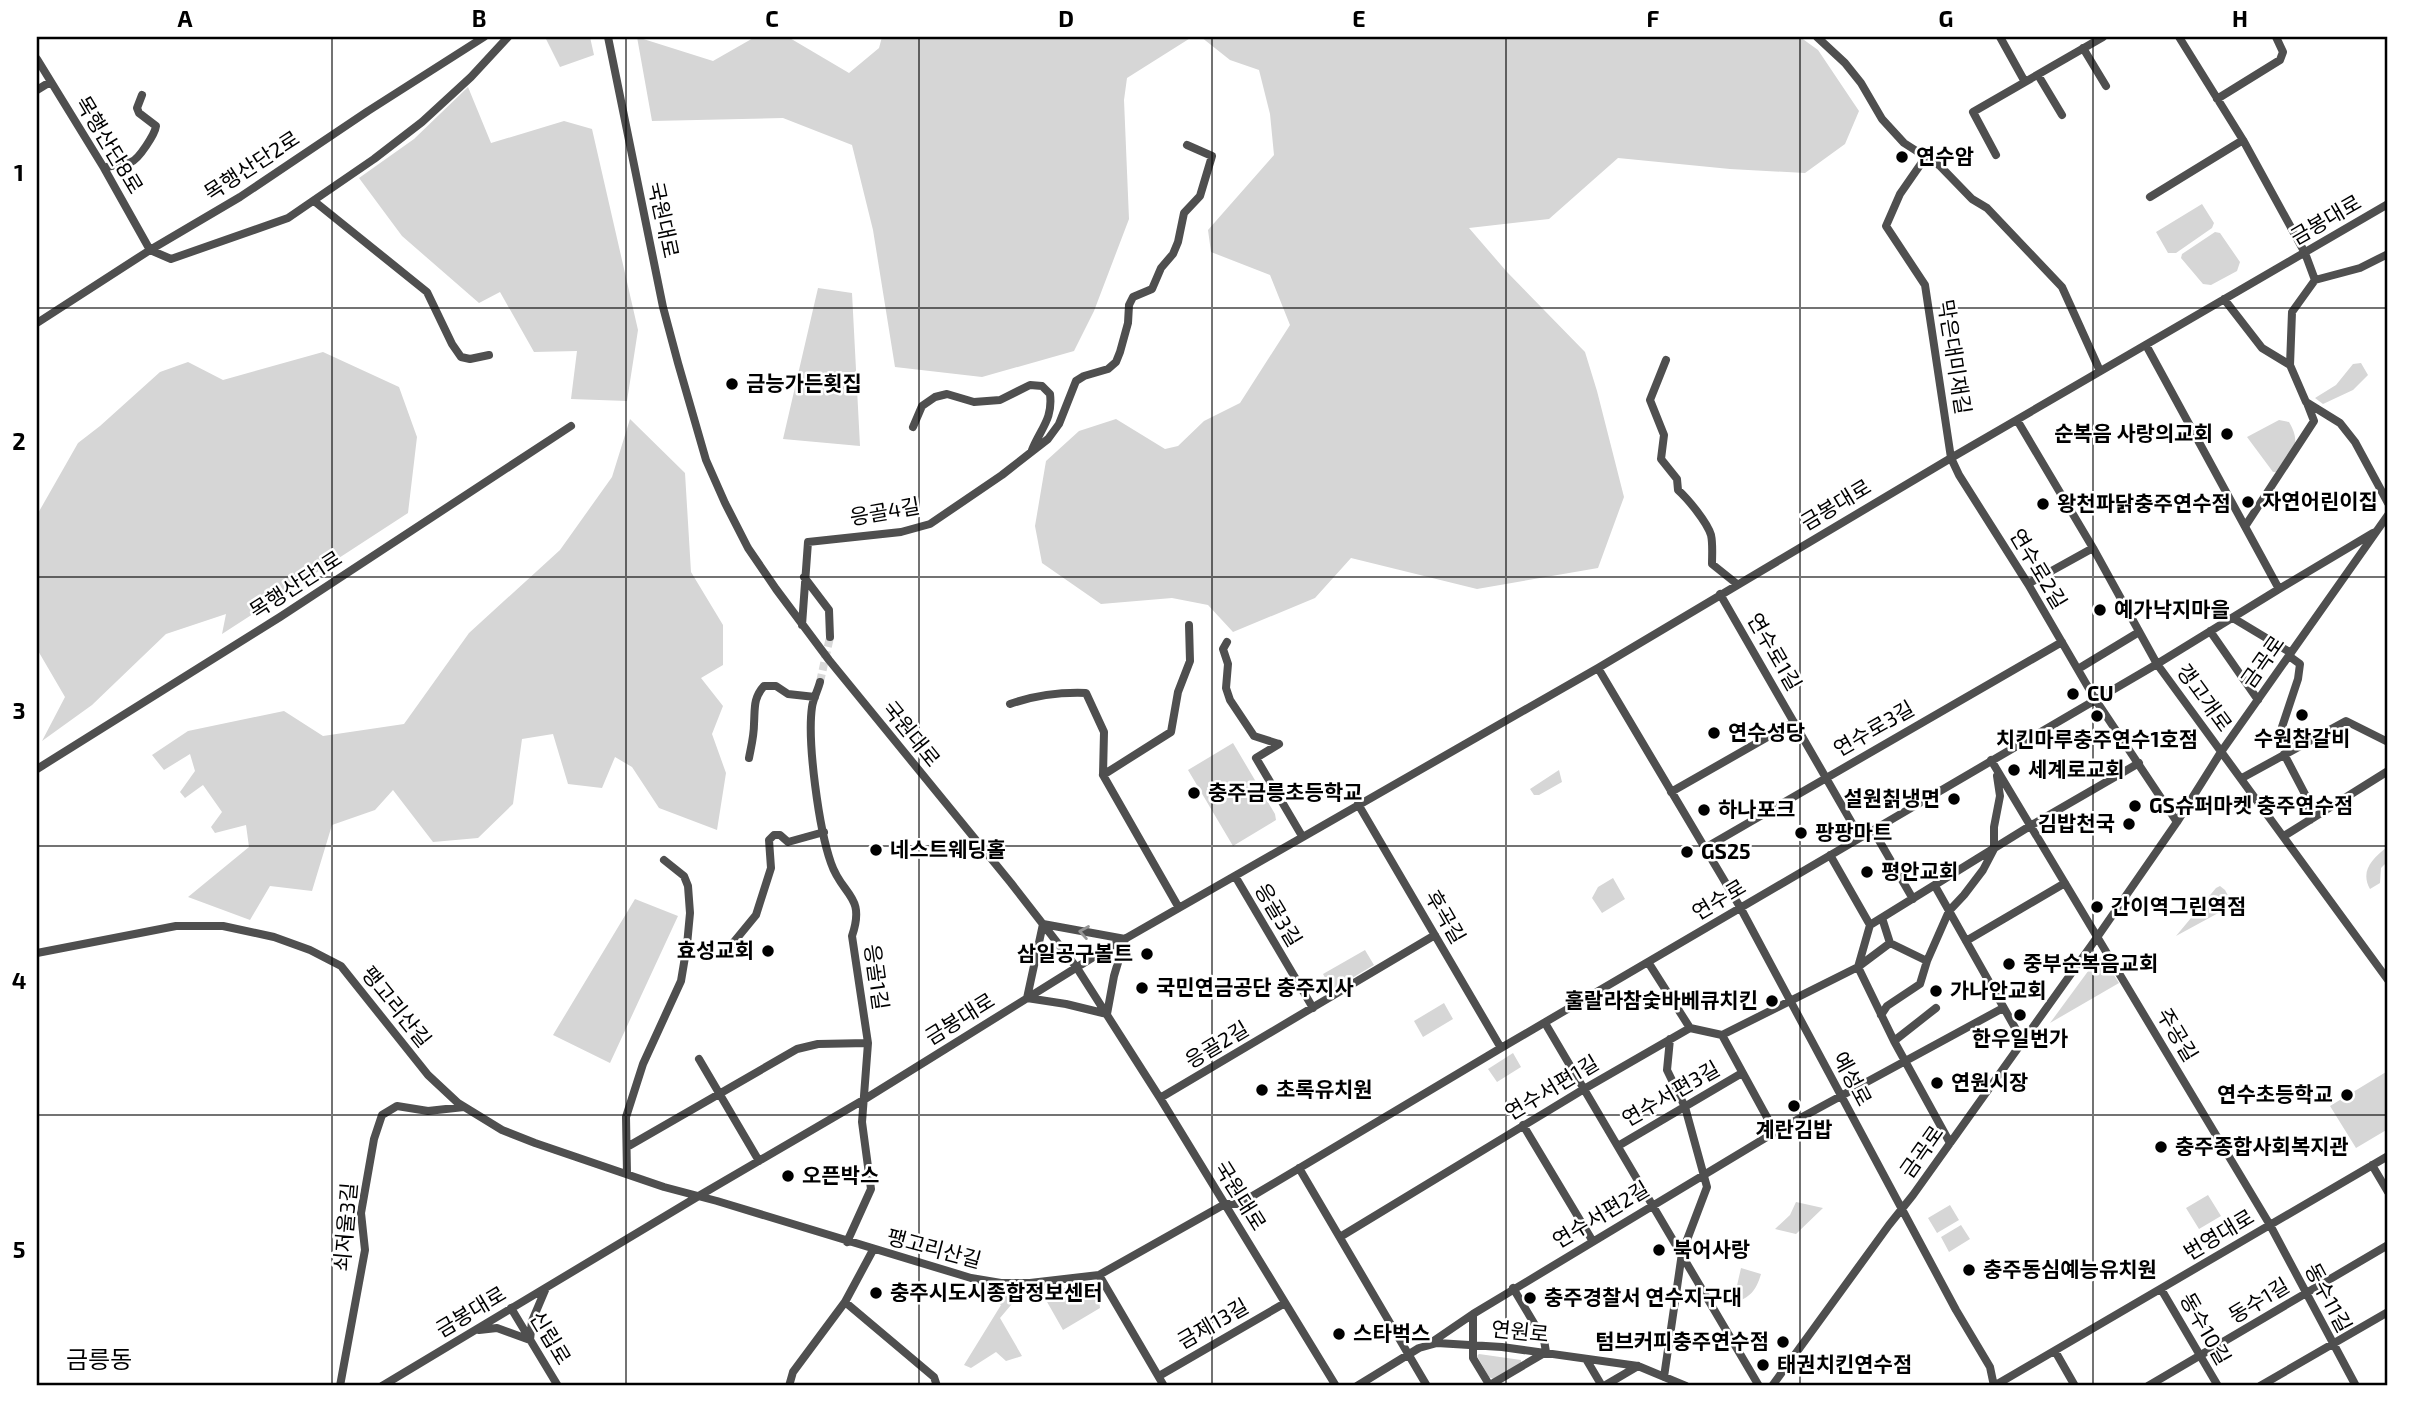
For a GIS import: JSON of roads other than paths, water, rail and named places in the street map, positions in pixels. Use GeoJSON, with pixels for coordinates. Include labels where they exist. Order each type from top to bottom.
{"type":"FeatureCollection","features":[{"type":"Feature","properties":{"kind":"street","name":"목행산단2로"},"geometry":{"type":"LineString","coordinates":[[37,323],[150,250],[240,197],[484,37]]}},
{"type":"Feature","properties":{"kind":"street"},"geometry":{"type":"LineString","coordinates":[[150,250],[171,259],[288,218],[374,159],[422,122],[508,37]]}},
{"type":"Feature","properties":{"kind":"street","name":"국원대로"},"geometry":{"type":"LineString","coordinates":[[608,37],[663,307],[706,460],[748,548],[802,625],[1077,968],[1336,1386]]}},
{"type":"Feature","properties":{"kind":"street"},"geometry":{"type":"LineString","coordinates":[[1816,37],[1861,83],[1882,119],[1904,143],[1940,166],[1972,199],[1987,208],[2062,287],[2100,371]]}},
{"type":"Feature","properties":{"kind":"street"},"geometry":{"type":"LineString","coordinates":[[2000,37],[2025,82]]}},
{"type":"Feature","properties":{"kind":"street"},"geometry":{"type":"LineString","coordinates":[[1996,155],[1973,111],[2102,37]]}},
{"type":"Feature","properties":{"kind":"street"},"geometry":{"type":"LineString","coordinates":[[2179,37],[2243,140],[2305,253],[2315,280]]}},
{"type":"Feature","properties":{"kind":"street"},"geometry":{"type":"LineString","coordinates":[[2217,99],[2280,60],[2283,52],[2276,37]]}},
{"type":"Feature","properties":{"kind":"street"},"geometry":{"type":"LineString","coordinates":[[2083,48],[2106,86]]}},
{"type":"Feature","properties":{"kind":"street","name":"목행산단8로"},"geometry":{"type":"LineString","coordinates":[[37,59],[104,168],[150,250]]}},
{"type":"Feature","properties":{"kind":"street"},"geometry":{"type":"LineString","coordinates":[[2038,75],[2062,115]]}},
{"type":"Feature","properties":{"kind":"street"},"geometry":{"type":"LineString","coordinates":[[37,90],[50,82]]}},
{"type":"Feature","properties":{"kind":"street"},"geometry":{"type":"LineString","coordinates":[[104,168],[135,161],[155,132],[156,126],[139,113],[137,108],[142,95]]}},
{"type":"Feature","properties":{"kind":"street"},"geometry":{"type":"LineString","coordinates":[[2150,197],[2243,140]]}},
{"type":"Feature","properties":{"kind":"street","name":"응골4길"},"geometry":{"type":"LineString","coordinates":[[802,625],[808,542],[901,532],[930,524],[1048,439],[1059,424],[1076,381],[1084,376],[1101,373],[1116,362],[1128,323],[1129,305],[1133,297],[1152,289],[1161,268],[1173,254],[1184,213],[1199,196],[1212,156],[1187,145]]}},
{"type":"Feature","properties":{"kind":"street","name":"막은대미재길"},"geometry":{"type":"LineString","coordinates":[[1925,158],[1900,194],[1886,226],[1925,285],[1951,458]]}},
{"type":"Feature","properties":{"kind":"street"},"geometry":{"type":"LineString","coordinates":[[314,201],[427,292],[461,357],[470,359],[489,355]]}},
{"type":"Feature","properties":{"kind":"street","name":"금봉대로"},"geometry":{"type":"LineString","coordinates":[[382,1386],[865,1099],[1125,939],[1598,668],[1951,458],[2388,204]]}},
{"type":"Feature","properties":{"kind":"street"},"geometry":{"type":"LineString","coordinates":[[2246,525],[2314,421],[2290,365],[2292,312],[2315,280],[2360,268],[2388,254]]}},
{"type":"Feature","properties":{"kind":"street"},"geometry":{"type":"LineString","coordinates":[[2224,299],[2262,348],[2290,365]]}},
{"type":"Feature","properties":{"kind":"street"},"geometry":{"type":"LineString","coordinates":[[2146,345],[2279,589]]}},
{"type":"Feature","properties":{"kind":"street"},"geometry":{"type":"LineString","coordinates":[[1666,360],[1650,400],[1664,435],[1661,459],[1677,479],[1678,490],[1688,499],[1707,527],[1711,536],[1712,564],[1737,584]]}},
{"type":"Feature","properties":{"kind":"street","name":"응골4길"},"geometry":{"type":"LineString","coordinates":[[913,427],[922,406],[935,397],[947,394],[974,402],[1000,400],[1030,386],[1042,386],[1050,394],[1052,405],[1031,453]]}},
{"type":"Feature","properties":{"kind":"street"},"geometry":{"type":"LineString","coordinates":[[2306,402],[2340,423],[2355,442],[2388,503]]}},
{"type":"Feature","properties":{"kind":"street","name":"갱고개로"},"geometry":{"type":"LineString","coordinates":[[2017,420],[2093,548],[2157,664],[2388,980]]}},
{"type":"Feature","properties":{"kind":"street","name":"목행산단1로"},"geometry":{"type":"LineString","coordinates":[[37,768],[280,617],[570,426]]}},
{"type":"Feature","properties":{"kind":"street","name":"연수로2길"},"geometry":{"type":"LineString","coordinates":[[1951,458],[2095,699],[2177,822]]}},
{"type":"Feature","properties":{"kind":"street","name":"금곡로"},"geometry":{"type":"LineString","coordinates":[[1772,1386],[2098,936],[2177,822],[2221,752],[2388,515]]}},
{"type":"Feature","properties":{"kind":"street","name":"연수로"},"geometry":{"type":"LineString","coordinates":[[1225,1204],[1239,1204],[2157,664],[2378,530]]}},
{"type":"Feature","properties":{"kind":"street"},"geometry":{"type":"LineString","coordinates":[[2028,584],[2093,548]]}},
{"type":"Feature","properties":{"kind":"street"},"geometry":{"type":"LineString","coordinates":[[804,577],[829,610],[830,637]]}},
{"type":"Feature","properties":{"kind":"street","name":"연수로1길"},"geometry":{"type":"LineString","coordinates":[[1720,594],[1860,837]]}},
{"type":"Feature","properties":{"kind":"street"},"geometry":{"type":"LineString","coordinates":[[2233,618],[2300,664],[2298,679],[2282,727],[2287,752],[2306,796],[2309,820]]}},
{"type":"Feature","properties":{"kind":"street"},"geometry":{"type":"LineString","coordinates":[[1103,775],[1171,732],[1178,692],[1190,661],[1189,625]]}},
{"type":"Feature","properties":{"kind":"street"},"geometry":{"type":"LineString","coordinates":[[2210,631],[2258,700]]}},
{"type":"Feature","properties":{"kind":"street"},"geometry":{"type":"LineString","coordinates":[[2078,669],[2139,632]]}},
{"type":"Feature","properties":{"kind":"street"},"geometry":{"type":"LineString","coordinates":[[1227,642],[1223,649],[1228,664],[1226,688],[1230,700],[1254,736],[1279,744],[1256,758],[1302,836]]}},
{"type":"Feature","properties":{"kind":"street","name":"연수로3길"},"geometry":{"type":"LineString","coordinates":[[1705,848],[2062,642]]}},
{"type":"Feature","properties":{"kind":"street","name":"예성로"},"geometry":{"type":"LineString","coordinates":[[1598,668],[1740,907],[1990,1367],[1994,1386]]}},
{"type":"Feature","properties":{"kind":"street","name":"응골1길"},"geometry":{"type":"LineString","coordinates":[[820,681],[811,717],[814,772],[831,864],[858,907],[858,919],[852,936],[868,1043],[862,1122],[871,1189],[847,1242]]}},
{"type":"Feature","properties":{"kind":"street"},"geometry":{"type":"LineString","coordinates":[[750,758],[754,703],[758,692],[764,686],[776,686],[788,694],[815,698]]}},
{"type":"Feature","properties":{"kind":"street"},"geometry":{"type":"LineString","coordinates":[[1010,704],[1032,696],[1059,692],[1086,693],[1104,732],[1103,775],[1180,908]]}},
{"type":"Feature","properties":{"kind":"street"},"geometry":{"type":"LineString","coordinates":[[2242,778],[2346,721],[2388,742]]}},
{"type":"Feature","properties":{"kind":"street"},"geometry":{"type":"LineString","coordinates":[[1671,792],[1794,722]]}},
{"type":"Feature","properties":{"kind":"street"},"geometry":{"type":"LineString","coordinates":[[1991,760],[2098,936]]}},
{"type":"Feature","properties":{"kind":"street"},"geometry":{"type":"LineString","coordinates":[[1950,1143],[1905,1063],[1858,967],[1870,925],[2030,826],[2139,763]]}},
{"type":"Feature","properties":{"kind":"street"},"geometry":{"type":"LineString","coordinates":[[1881,1015],[1887,1006],[1920,984],[1949,911],[1983,870],[1994,849],[1994,827],[2000,796],[1996,769]]}},
{"type":"Feature","properties":{"kind":"street"},"geometry":{"type":"LineString","coordinates":[[2284,836],[2388,771]]}},
{"type":"Feature","properties":{"kind":"street","name":"후곡길"},"geometry":{"type":"LineString","coordinates":[[1358,804],[1501,1048]]}},
{"type":"Feature","properties":{"kind":"street"},"geometry":{"type":"LineString","coordinates":[[1873,830],[1913,899]]}},
{"type":"Feature","properties":{"kind":"street"},"geometry":{"type":"LineString","coordinates":[[724,954],[756,915],[771,868],[769,840],[774,835],[780,835],[788,842],[824,832]]}},
{"type":"Feature","properties":{"kind":"street"},"geometry":{"type":"LineString","coordinates":[[1830,855],[1870,925]]}},
{"type":"Feature","properties":{"kind":"street"},"geometry":{"type":"LineString","coordinates":[[626,1174],[626,1117],[643,1064],[681,981],[687,945],[690,913],[688,886],[684,876],[664,860]]}},
{"type":"Feature","properties":{"kind":"street","name":"응골3길"},"geometry":{"type":"LineString","coordinates":[[1235,876],[1313,1008]]}},
{"type":"Feature","properties":{"kind":"street"},"geometry":{"type":"LineString","coordinates":[[1966,941],[2066,883]]}},
{"type":"Feature","properties":{"kind":"street"},"geometry":{"type":"LineString","coordinates":[[1935,886],[2022,1040]]}},
{"type":"Feature","properties":{"kind":"street"},"geometry":{"type":"LineString","coordinates":[[1882,918],[1890,943],[1927,961]]}},
{"type":"Feature","properties":{"kind":"street"},"geometry":{"type":"LineString","coordinates":[[1043,924],[1125,939],[1107,1014],[1027,998],[1043,924]]}},
{"type":"Feature","properties":{"kind":"street","name":"팽고리산길"},"geometry":{"type":"LineString","coordinates":[[37,953],[176,926],[223,926],[274,937],[310,950],[341,966],[428,1075],[464,1107],[502,1130],[697,1197],[717,1200],[971,1278],[1001,1283],[1049,1282],[1099,1275],[1225,1204]]}},
{"type":"Feature","properties":{"kind":"street","name":"응골2길"},"geometry":{"type":"LineString","coordinates":[[1160,1098],[1435,935]]}},
{"type":"Feature","properties":{"kind":"street","name":"주공길"},"geometry":{"type":"LineString","coordinates":[[2098,936],[2270,1225]]}},
{"type":"Feature","properties":{"kind":"street"},"geometry":{"type":"LineString","coordinates":[[1648,962],[1690,1028],[1722,1035],[1858,967],[1890,943]]}},
{"type":"Feature","properties":{"kind":"street","name":"연수서편2길"},"geometry":{"type":"LineString","coordinates":[[1429,1343],[1513,1288],[1775,1132],[2003,1008]]}},
{"type":"Feature","properties":{"kind":"street"},"geometry":{"type":"LineString","coordinates":[[1894,1041],[1936,1009]]}},
{"type":"Feature","properties":{"kind":"street","name":"연수서편3길"},"geometry":{"type":"LineString","coordinates":[[1545,1023],[1759,1386]]}},
{"type":"Feature","properties":{"kind":"street","name":"연수서편1길"},"geometry":{"type":"LineString","coordinates":[[1340,1237],[1523,1125],[1690,1028]]}},
{"type":"Feature","properties":{"kind":"street"},"geometry":{"type":"LineString","coordinates":[[1722,1035],[1775,1132]]}},
{"type":"Feature","properties":{"kind":"street"},"geometry":{"type":"LineString","coordinates":[[1664,1377],[1682,1253],[1707,1186],[1685,1107],[1667,1070],[1670,1039]]}},
{"type":"Feature","properties":{"kind":"street"},"geometry":{"type":"LineString","coordinates":[[627,1147],[797,1049],[818,1044],[868,1043]]}},
{"type":"Feature","properties":{"kind":"street"},"geometry":{"type":"LineString","coordinates":[[699,1059],[759,1161]]}},
{"type":"Feature","properties":{"kind":"street","name":"연수서편3길"},"geometry":{"type":"LineString","coordinates":[[1618,1146],[1742,1073]]}},
{"type":"Feature","properties":{"kind":"street","name":"쇠저울3길"},"geometry":{"type":"LineString","coordinates":[[340,1386],[365,1250],[362,1213],[374,1139],[383,1115],[397,1106],[428,1111],[464,1107]]}},
{"type":"Feature","properties":{"kind":"street"},"geometry":{"type":"LineString","coordinates":[[1523,1125],[1592,1240]]}},
{"type":"Feature","properties":{"kind":"street","name":"번영대로"},"geometry":{"type":"LineString","coordinates":[[1994,1386],[2388,1156]]}},
{"type":"Feature","properties":{"kind":"street"},"geometry":{"type":"LineString","coordinates":[[2372,1165],[2388,1192]]}},
{"type":"Feature","properties":{"kind":"street"},"geometry":{"type":"LineString","coordinates":[[1299,1168],[1427,1386]]}},
{"type":"Feature","properties":{"kind":"street","name":"동수11길"},"geometry":{"type":"LineString","coordinates":[[2270,1225],[2356,1386]]}},
{"type":"Feature","properties":{"kind":"street","name":"동수1길"},"geometry":{"type":"LineString","coordinates":[[2148,1386],[2388,1245]]}},
{"type":"Feature","properties":{"kind":"street"},"geometry":{"type":"LineString","coordinates":[[789,1386],[793,1372],[845,1302],[873,1250]]}},
{"type":"Feature","properties":{"kind":"street"},"geometry":{"type":"LineString","coordinates":[[1099,1275],[1164,1386]]}},
{"type":"Feature","properties":{"kind":"street"},"geometry":{"type":"LineString","coordinates":[[474,1331],[497,1328],[530,1340],[532,1321],[545,1288]]}},
{"type":"Feature","properties":{"kind":"street"},"geometry":{"type":"LineString","coordinates":[[1473,1314],[1472,1345],[1475,1363],[1490,1386],[1546,1352],[1544,1339],[1513,1288]]}},
{"type":"Feature","properties":{"kind":"street","name":"동수10길"},"geometry":{"type":"LineString","coordinates":[[2161,1289],[2218,1386]]}},
{"type":"Feature","properties":{"kind":"street"},"geometry":{"type":"LineString","coordinates":[[845,1302],[934,1377],[937,1386]]}},
{"type":"Feature","properties":{"kind":"street","name":"금제13길"},"geometry":{"type":"LineString","coordinates":[[1158,1376],[1285,1303]]}},
{"type":"Feature","properties":{"kind":"street","name":"신립로"},"geometry":{"type":"LineString","coordinates":[[511,1308],[558,1386]]}},
{"type":"Feature","properties":{"kind":"street"},"geometry":{"type":"LineString","coordinates":[[2260,1386],[2388,1312]]}},
{"type":"Feature","properties":{"kind":"street"},"geometry":{"type":"LineString","coordinates":[[1357,1386],[1429,1343]]}},
{"type":"Feature","properties":{"kind":"street","name":"연원로"},"geometry":{"type":"LineString","coordinates":[[1429,1343],[1546,1352],[1638,1366],[1686,1386]]}},
{"type":"Feature","properties":{"kind":"street"},"geometry":{"type":"LineString","coordinates":[[2055,1351],[2075,1386]]}},
{"type":"Feature","properties":{"kind":"street"},"geometry":{"type":"LineString","coordinates":[[1586,1359],[1603,1386],[1638,1366]]}},
{"type":"Feature","properties":{"kind":"tunnel"},"geometry":{"type":"LineString","coordinates":[[820,682],[830,637]]}},
{"type":"Feature","properties":{"kind":"place","name":"연수암"},"geometry":{"type":"Point","coordinates":[1902,157]}},
{"type":"Feature","properties":{"kind":"place","name":"금능가든횟집"},"geometry":{"type":"Point","coordinates":[732,384]}},
{"type":"Feature","properties":{"kind":"place","name":"순복음 사랑의교회"},"geometry":{"type":"Point","coordinates":[2227,434]}},
{"type":"Feature","properties":{"kind":"place","name":"자연어린이집"},"geometry":{"type":"Point","coordinates":[2248,502]}},
{"type":"Feature","properties":{"kind":"place","name":"왕천파닭충주연수점"},"geometry":{"type":"Point","coordinates":[2043,504]}},
{"type":"Feature","properties":{"kind":"place","name":"예가낙지마을"},"geometry":{"type":"Point","coordinates":[2100,610]}},
{"type":"Feature","properties":{"kind":"place","name":"CU"},"geometry":{"type":"Point","coordinates":[2073,694]}},
{"type":"Feature","properties":{"kind":"place","name":"수원참갈비"},"geometry":{"type":"Point","coordinates":[2302,715]}},
{"type":"Feature","properties":{"kind":"place","name":"치킨마루충주연수1호점"},"geometry":{"type":"Point","coordinates":[2097,716]}},
{"type":"Feature","properties":{"kind":"place","name":"연수성당"},"geometry":{"type":"Point","coordinates":[1714,733]}},
{"type":"Feature","properties":{"kind":"place","name":"세계로교회"},"geometry":{"type":"Point","coordinates":[2014,770]}},
{"type":"Feature","properties":{"kind":"place","name":"충주금릉초등학교"},"geometry":{"type":"Point","coordinates":[1194,793]}},
{"type":"Feature","properties":{"kind":"place","name":"설원칡냉면"},"geometry":{"type":"Point","coordinates":[1954,799]}},
{"type":"Feature","properties":{"kind":"place","name":"GS슈퍼마켓 충주연수점"},"geometry":{"type":"Point","coordinates":[2135,806]}},
{"type":"Feature","properties":{"kind":"place","name":"하나포크"},"geometry":{"type":"Point","coordinates":[1704,810]}},
{"type":"Feature","properties":{"kind":"place","name":"김밥천국"},"geometry":{"type":"Point","coordinates":[2129,824]}},
{"type":"Feature","properties":{"kind":"place","name":"팡팡마트"},"geometry":{"type":"Point","coordinates":[1801,833]}},
{"type":"Feature","properties":{"kind":"place","name":"네스트웨딩홀"},"geometry":{"type":"Point","coordinates":[876,850]}},
{"type":"Feature","properties":{"kind":"place","name":"GS25"},"geometry":{"type":"Point","coordinates":[1687,852]}},
{"type":"Feature","properties":{"kind":"place","name":"평안교회"},"geometry":{"type":"Point","coordinates":[1867,872]}},
{"type":"Feature","properties":{"kind":"place","name":"간이역그린역점"},"geometry":{"type":"Point","coordinates":[2097,907]}},
{"type":"Feature","properties":{"kind":"place","name":"효성교회"},"geometry":{"type":"Point","coordinates":[768,951]}},
{"type":"Feature","properties":{"kind":"place","name":"삼일공구볼트"},"geometry":{"type":"Point","coordinates":[1147,954]}},
{"type":"Feature","properties":{"kind":"place","name":"중부순복음교회"},"geometry":{"type":"Point","coordinates":[2009,964]}},
{"type":"Feature","properties":{"kind":"place","name":"국민연금공단 충주지사"},"geometry":{"type":"Point","coordinates":[1142,988]}},
{"type":"Feature","properties":{"kind":"place","name":"가나안교회"},"geometry":{"type":"Point","coordinates":[1936,991]}},
{"type":"Feature","properties":{"kind":"place","name":"훌랄라참숯바베큐치킨"},"geometry":{"type":"Point","coordinates":[1772,1001]}},
{"type":"Feature","properties":{"kind":"place","name":"한우일번가"},"geometry":{"type":"Point","coordinates":[2020,1015]}},
{"type":"Feature","properties":{"kind":"place","name":"연원시장"},"geometry":{"type":"Point","coordinates":[1937,1083]}},
{"type":"Feature","properties":{"kind":"place","name":"초록유치원"},"geometry":{"type":"Point","coordinates":[1262,1090]}},
{"type":"Feature","properties":{"kind":"place","name":"연수초등학교"},"geometry":{"type":"Point","coordinates":[2347,1095]}},
{"type":"Feature","properties":{"kind":"place","name":"계란김밥"},"geometry":{"type":"Point","coordinates":[1794,1106]}},
{"type":"Feature","properties":{"kind":"place","name":"충주종합사회복지관"},"geometry":{"type":"Point","coordinates":[2161,1147]}},
{"type":"Feature","properties":{"kind":"place","name":"오픈박스"},"geometry":{"type":"Point","coordinates":[788,1176]}},
{"type":"Feature","properties":{"kind":"place","name":"북어사랑"},"geometry":{"type":"Point","coordinates":[1659,1250]}},
{"type":"Feature","properties":{"kind":"place","name":"충주동심예능유치원"},"geometry":{"type":"Point","coordinates":[1969,1270]}},
{"type":"Feature","properties":{"kind":"place","name":"충주시도시종합정보센터"},"geometry":{"type":"Point","coordinates":[876,1293]}},
{"type":"Feature","properties":{"kind":"place","name":"충주경찰서 연수지구대"},"geometry":{"type":"Point","coordinates":[1530,1298]}},
{"type":"Feature","properties":{"kind":"place","name":"스타벅스"},"geometry":{"type":"Point","coordinates":[1339,1334]}},
{"type":"Feature","properties":{"kind":"place","name":"텀브커피충주연수점"},"geometry":{"type":"Point","coordinates":[1783,1342]}},
{"type":"Feature","properties":{"kind":"place","name":"태권치킨연수점"},"geometry":{"type":"Point","coordinates":[1763,1365]}},
{"type":"Feature","properties":{"kind":"district","name":"금릉동"},"geometry":{"type":"Point","coordinates":[99,1360]}}]}
